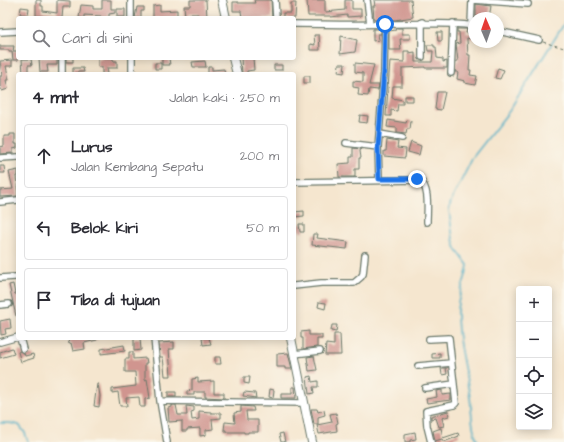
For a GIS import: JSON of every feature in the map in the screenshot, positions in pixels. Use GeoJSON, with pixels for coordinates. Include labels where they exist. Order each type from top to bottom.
{"type":"FeatureCollection","features":[{"type":"Feature","properties":{"kind":"main road"},"geometry":{"type":"LineString","coordinates":[[222,0],[226,16]]}},
{"type":"Feature","properties":{"kind":"main road"},"geometry":{"type":"LineString","coordinates":[[234,60],[237,72]]}},
{"type":"Feature","properties":{"kind":"main road"},"geometry":{"type":"LineString","coordinates":[[291,340],[312,442]]}},
{"type":"Feature","properties":{"kind":"street"},"geometry":{"type":"LineString","coordinates":[[131,0],[131,16]]}},
{"type":"Feature","properties":{"kind":"street"},"geometry":{"type":"LineString","coordinates":[[275,0],[276,16]]}},
{"type":"Feature","properties":{"kind":"street"},"geometry":{"type":"LineString","coordinates":[[367,0],[370,24]]}},
{"type":"Feature","properties":{"kind":"street"},"geometry":{"type":"LineString","coordinates":[[472,12],[472,0],[528,4]]}},
{"type":"Feature","properties":{"kind":"street"},"geometry":{"type":"LineString","coordinates":[[296,24],[385,24],[422,22],[468,25]]}},
{"type":"Feature","properties":{"kind":"street"},"geometry":{"type":"LineString","coordinates":[[422,22],[422,57]]}},
{"type":"Feature","properties":{"kind":"street"},"geometry":{"type":"LineString","coordinates":[[451,73],[453,23]]}},
{"type":"Feature","properties":{"kind":"street"},"geometry":{"type":"LineString","coordinates":[[379,179],[378,147],[384,71],[385,24]]}},
{"type":"Feature","properties":{"kind":"street"},"geometry":{"type":"LineString","coordinates":[[0,32],[16,31]]}},
{"type":"Feature","properties":{"kind":"street"},"geometry":{"type":"LineString","coordinates":[[504,31],[539,40]]}},
{"type":"Feature","properties":{"kind":"street"},"geometry":{"type":"LineString","coordinates":[[62,60],[62,72]]}},
{"type":"Feature","properties":{"kind":"street"},"geometry":{"type":"LineString","coordinates":[[132,60],[132,72]]}},
{"type":"Feature","properties":{"kind":"street"},"geometry":{"type":"LineString","coordinates":[[380,134],[402,138]]}},
{"type":"Feature","properties":{"kind":"street"},"geometry":{"type":"LineString","coordinates":[[346,143],[378,147]]}},
{"type":"Feature","properties":{"kind":"street"},"geometry":{"type":"LineString","coordinates":[[0,158],[16,157]]}},
{"type":"Feature","properties":{"kind":"street"},"geometry":{"type":"LineString","coordinates":[[296,182],[379,179],[421,180],[426,187],[427,222]]}},
{"type":"Feature","properties":{"kind":"street"},"geometry":{"type":"LineString","coordinates":[[0,202],[16,200]]}},
{"type":"Feature","properties":{"kind":"street"},"geometry":{"type":"LineString","coordinates":[[296,286],[321,283],[354,283],[363,274],[365,255]]}},
{"type":"Feature","properties":{"kind":"street"},"geometry":{"type":"LineString","coordinates":[[0,278],[15,277]]}},
{"type":"Feature","properties":{"kind":"street"},"geometry":{"type":"LineString","coordinates":[[0,305],[10,304]]}},
{"type":"Feature","properties":{"kind":"street"},"geometry":{"type":"LineString","coordinates":[[0,341],[16,338]]}},
{"type":"Feature","properties":{"kind":"street"},"geometry":{"type":"LineString","coordinates":[[429,339],[449,338],[456,404],[426,410],[427,426],[431,442]]}},
{"type":"Feature","properties":{"kind":"street"},"geometry":{"type":"LineString","coordinates":[[20,340],[23,348]]}},
{"type":"Feature","properties":{"kind":"street"},"geometry":{"type":"LineString","coordinates":[[154,340],[160,401],[167,442]]}},
{"type":"Feature","properties":{"kind":"street"},"geometry":{"type":"LineString","coordinates":[[294,354],[320,351]]}},
{"type":"Feature","properties":{"kind":"street"},"geometry":{"type":"LineString","coordinates":[[418,366],[451,363]]}},
{"type":"Feature","properties":{"kind":"street"},"geometry":{"type":"LineString","coordinates":[[425,388],[454,384]]}},
{"type":"Feature","properties":{"kind":"street"},"geometry":{"type":"LineString","coordinates":[[160,401],[304,403]]}},
{"type":"Feature","properties":{"kind":"path"},"geometry":{"type":"LineString","coordinates":[[539,40],[564,48]]}},
{"type":"Feature","properties":{"kind":"building"},"geometry":{"type":"Polygon","coordinates":[[[36,0],[41,0],[43,11],[57,13],[57,0],[70,1],[70,7],[63,7],[62,16],[36,16],[36,0]]]}},
{"type":"Feature","properties":{"kind":"building"},"geometry":{"type":"Polygon","coordinates":[[[102,0],[111,0],[111,9],[115,9],[115,13],[109,14],[109,16],[79,16],[81,5],[93,6],[93,9],[102,9],[102,0]]]}},
{"type":"Feature","properties":{"kind":"building"},"geometry":{"type":"Polygon","coordinates":[[[190,0],[206,0],[207,16],[189,14],[189,16],[185,16],[184,6],[190,6],[190,0]]]}},
{"type":"Feature","properties":{"kind":"building"},"geometry":{"type":"Polygon","coordinates":[[[254,0],[271,0],[272,16],[242,16],[241,11],[233,11],[233,2],[255,3],[254,0]]]}},
{"type":"Feature","properties":{"kind":"building"},"geometry":{"type":"Polygon","coordinates":[[[307,0],[325,0],[325,12],[345,10],[345,0],[352,0],[352,9],[361,9],[361,16],[308,16],[307,0]]]}},
{"type":"Feature","properties":{"kind":"building"},"geometry":{"type":"Polygon","coordinates":[[[374,0],[411,0],[413,17],[395,20],[374,19],[374,0]]]}},
{"type":"Feature","properties":{"kind":"building"},"geometry":{"type":"Polygon","coordinates":[[[291,3],[296,3],[295,16],[283,16],[283,13],[291,13],[291,3]]]}},
{"type":"Feature","properties":{"kind":"building"},"geometry":{"type":"Polygon","coordinates":[[[476,4],[491,6],[490,12],[476,12],[476,4]]]}},
{"type":"Feature","properties":{"kind":"building"},"geometry":{"type":"Polygon","coordinates":[[[160,5],[160,11],[177,10],[177,16],[153,16],[153,6],[160,5]]]}},
{"type":"Feature","properties":{"kind":"building"},"geometry":{"type":"Polygon","coordinates":[[[21,7],[29,8],[28,15],[20,14],[21,7]]]}},
{"type":"Feature","properties":{"kind":"building"},"geometry":{"type":"Polygon","coordinates":[[[137,7],[144,7],[144,11],[141,11],[141,16],[135,16],[137,7]]]}},
{"type":"Feature","properties":{"kind":"building"},"geometry":{"type":"Polygon","coordinates":[[[117,9],[125,9],[125,16],[117,16],[117,9]]]}},
{"type":"Feature","properties":{"kind":"building"},"geometry":{"type":"Polygon","coordinates":[[[395,28],[402,28],[402,34],[410,34],[410,39],[400,39],[401,50],[389,50],[389,31],[396,30],[395,28]]]}},
{"type":"Feature","properties":{"kind":"building"},"geometry":{"type":"Polygon","coordinates":[[[373,29],[381,29],[381,34],[378,34],[379,40],[373,41],[373,29]]]}},
{"type":"Feature","properties":{"kind":"building"},"geometry":{"type":"Polygon","coordinates":[[[457,29],[467,29],[468,55],[470,55],[469,70],[471,70],[470,75],[477,76],[475,85],[465,83],[465,81],[457,79],[458,72],[455,72],[456,61],[458,61],[456,44],[460,43],[459,32],[457,32],[457,29]]]}},
{"type":"Feature","properties":{"kind":"building"},"geometry":{"type":"Polygon","coordinates":[[[437,32],[442,32],[442,41],[438,41],[437,32]]]}},
{"type":"Feature","properties":{"kind":"building"},"geometry":{"type":"Polygon","coordinates":[[[314,35],[319,35],[320,50],[310,50],[310,44],[315,45],[314,35]]]}},
{"type":"Feature","properties":{"kind":"building"},"geometry":{"type":"Polygon","coordinates":[[[341,36],[357,40],[355,52],[340,54],[341,36]]]}},
{"type":"Feature","properties":{"kind":"building"},"geometry":{"type":"Polygon","coordinates":[[[427,45],[434,45],[434,47],[436,47],[437,58],[443,59],[443,62],[447,61],[447,68],[402,68],[402,86],[393,86],[392,98],[403,100],[403,104],[398,104],[397,111],[391,110],[391,116],[386,116],[390,61],[404,62],[404,51],[409,51],[409,53],[415,52],[415,62],[432,62],[433,51],[428,51],[427,45]]]}},
{"type":"Feature","properties":{"kind":"building"},"geometry":{"type":"Polygon","coordinates":[[[0,46],[14,46],[13,51],[16,51],[16,60],[13,60],[12,52],[9,52],[9,50],[0,50],[0,46]]]}},
{"type":"Feature","properties":{"kind":"building"},"geometry":{"type":"Polygon","coordinates":[[[12,60],[12,66],[6,66],[9,80],[6,80],[8,89],[2,91],[0,86],[0,76],[2,76],[0,61],[12,60]]]}},
{"type":"Feature","properties":{"kind":"building"},"geometry":{"type":"Polygon","coordinates":[[[22,60],[31,60],[32,65],[28,65],[28,72],[23,72],[22,60]]]}},
{"type":"Feature","properties":{"kind":"building"},"geometry":{"type":"Polygon","coordinates":[[[39,60],[57,60],[57,65],[47,65],[48,72],[40,72],[39,60]]]}},
{"type":"Feature","properties":{"kind":"building"},"geometry":{"type":"Polygon","coordinates":[[[66,60],[73,60],[73,62],[66,62],[66,60]]]}},
{"type":"Feature","properties":{"kind":"building"},"geometry":{"type":"Polygon","coordinates":[[[98,60],[117,61],[117,68],[107,68],[108,72],[102,72],[102,67],[98,67],[98,60]]]}},
{"type":"Feature","properties":{"kind":"building"},"geometry":{"type":"Polygon","coordinates":[[[162,60],[169,60],[170,65],[162,65],[162,60]]]}},
{"type":"Feature","properties":{"kind":"building"},"geometry":{"type":"Polygon","coordinates":[[[241,60],[253,60],[254,70],[242,72],[241,60]]]}},
{"type":"Feature","properties":{"kind":"building"},"geometry":{"type":"Polygon","coordinates":[[[205,61],[206,67],[193,67],[192,62],[205,61]]]}},
{"type":"Feature","properties":{"kind":"building"},"geometry":{"type":"Polygon","coordinates":[[[155,63],[161,63],[161,69],[155,69],[155,63]]]}},
{"type":"Feature","properties":{"kind":"building"},"geometry":{"type":"Polygon","coordinates":[[[355,63],[374,65],[369,85],[379,85],[378,90],[369,89],[368,96],[358,95],[359,88],[353,87],[353,81],[363,82],[363,73],[355,72],[355,63]]]}},
{"type":"Feature","properties":{"kind":"building"},"geometry":{"type":"Polygon","coordinates":[[[339,64],[345,64],[344,73],[338,72],[339,64]]]}},
{"type":"Feature","properties":{"kind":"building"},"geometry":{"type":"Polygon","coordinates":[[[274,65],[282,65],[282,70],[274,70],[274,65]]]}},
{"type":"Feature","properties":{"kind":"building"},"geometry":{"type":"Polygon","coordinates":[[[208,67],[212,67],[212,70],[224,69],[225,72],[208,72],[208,67]]]}},
{"type":"Feature","properties":{"kind":"building"},"geometry":{"type":"Polygon","coordinates":[[[73,68],[83,68],[84,72],[77,72],[73,72],[73,68]]]}},
{"type":"Feature","properties":{"kind":"building"},"geometry":{"type":"Polygon","coordinates":[[[498,68],[504,70],[500,79],[495,78],[498,68]]]}},
{"type":"Feature","properties":{"kind":"building"},"geometry":{"type":"Polygon","coordinates":[[[304,76],[310,76],[310,83],[304,83],[304,76]]]}},
{"type":"Feature","properties":{"kind":"building"},"geometry":{"type":"Polygon","coordinates":[[[437,92],[445,92],[441,110],[435,109],[437,92]]]}},
{"type":"Feature","properties":{"kind":"building"},"geometry":{"type":"Polygon","coordinates":[[[405,96],[413,96],[413,101],[405,101],[405,96]]]}},
{"type":"Feature","properties":{"kind":"building"},"geometry":{"type":"Polygon","coordinates":[[[360,115],[368,116],[367,123],[359,122],[360,115]]]}},
{"type":"Feature","properties":{"kind":"building"},"geometry":{"type":"Polygon","coordinates":[[[388,120],[406,123],[407,120],[411,121],[410,129],[407,129],[406,134],[397,133],[397,128],[387,127],[388,120]]]}},
{"type":"Feature","properties":{"kind":"building"},"geometry":{"type":"Polygon","coordinates":[[[10,134],[15,134],[16,148],[13,149],[13,153],[0,154],[0,147],[4,146],[4,136],[10,136],[10,134]]]}},
{"type":"Feature","properties":{"kind":"building"},"geometry":{"type":"Polygon","coordinates":[[[387,140],[398,142],[397,148],[406,149],[405,158],[384,156],[387,140]]]}},
{"type":"Feature","properties":{"kind":"building"},"geometry":{"type":"Polygon","coordinates":[[[411,142],[421,146],[419,155],[408,152],[411,142]]]}},
{"type":"Feature","properties":{"kind":"building"},"geometry":{"type":"Polygon","coordinates":[[[353,148],[361,149],[359,169],[355,169],[355,177],[339,177],[338,164],[350,163],[350,157],[353,157],[353,148]]]}},
{"type":"Feature","properties":{"kind":"building"},"geometry":{"type":"Polygon","coordinates":[[[0,166],[4,166],[5,173],[0,173],[0,166]]]}},
{"type":"Feature","properties":{"kind":"building"},"geometry":{"type":"Polygon","coordinates":[[[16,170],[16,196],[0,197],[0,190],[13,189],[9,172],[16,170]]]}},
{"type":"Feature","properties":{"kind":"building"},"geometry":{"type":"Polygon","coordinates":[[[304,211],[304,216],[296,217],[296,212],[304,211]]]}},
{"type":"Feature","properties":{"kind":"building"},"geometry":{"type":"Polygon","coordinates":[[[299,224],[304,224],[304,232],[300,232],[299,224]]]}},
{"type":"Feature","properties":{"kind":"building"},"geometry":{"type":"Polygon","coordinates":[[[313,234],[318,234],[317,238],[348,242],[347,249],[312,245],[313,234]]]}},
{"type":"Feature","properties":{"kind":"building"},"geometry":{"type":"Polygon","coordinates":[[[13,284],[16,294],[16,316],[9,285],[13,284]]]}},
{"type":"Feature","properties":{"kind":"building"},"geometry":{"type":"Polygon","coordinates":[[[319,302],[326,303],[325,309],[318,307],[319,302]]]}},
{"type":"Feature","properties":{"kind":"building"},"geometry":{"type":"Polygon","coordinates":[[[10,319],[11,328],[5,329],[6,334],[1,335],[0,321],[10,319]]]}},
{"type":"Feature","properties":{"kind":"building"},"geometry":{"type":"Polygon","coordinates":[[[332,325],[337,325],[336,332],[331,331],[332,325]]]}},
{"type":"Feature","properties":{"kind":"building"},"geometry":{"type":"Polygon","coordinates":[[[309,331],[309,335],[322,335],[322,339],[317,339],[317,347],[303,349],[303,338],[301,338],[301,332],[309,331]]]}},
{"type":"Feature","properties":{"kind":"building"},"geometry":{"type":"Polygon","coordinates":[[[334,334],[340,334],[341,355],[325,355],[326,344],[334,345],[334,334]]]}},
{"type":"Feature","properties":{"kind":"building"},"geometry":{"type":"Polygon","coordinates":[[[68,340],[97,340],[84,343],[85,349],[73,351],[71,343],[69,344],[68,340]]]}},
{"type":"Feature","properties":{"kind":"building"},"geometry":{"type":"Polygon","coordinates":[[[134,340],[140,340],[141,350],[134,351],[134,340]]]}},
{"type":"Feature","properties":{"kind":"building"},"geometry":{"type":"Polygon","coordinates":[[[202,340],[210,340],[211,344],[203,345],[202,340]]]}},
{"type":"Feature","properties":{"kind":"building"},"geometry":{"type":"Polygon","coordinates":[[[174,342],[174,349],[169,349],[171,376],[165,376],[163,357],[160,357],[159,343],[174,342]]]}},
{"type":"Feature","properties":{"kind":"building"},"geometry":{"type":"Polygon","coordinates":[[[124,345],[125,351],[101,354],[101,349],[124,345]]]}},
{"type":"Feature","properties":{"kind":"building"},"geometry":{"type":"Polygon","coordinates":[[[12,348],[14,354],[0,358],[0,352],[12,348]]]}},
{"type":"Feature","properties":{"kind":"building"},"geometry":{"type":"Polygon","coordinates":[[[20,351],[24,353],[25,356],[33,354],[34,358],[21,362],[18,352],[20,351]]]}},
{"type":"Feature","properties":{"kind":"building"},"geometry":{"type":"Polygon","coordinates":[[[129,352],[133,352],[133,359],[146,358],[147,363],[145,363],[145,380],[147,379],[150,398],[145,399],[145,407],[140,407],[139,397],[126,398],[127,406],[120,406],[118,392],[112,393],[112,389],[136,386],[135,372],[125,372],[125,359],[129,359],[129,352]]]}},
{"type":"Feature","properties":{"kind":"building"},"geometry":{"type":"Polygon","coordinates":[[[288,353],[292,369],[277,367],[277,354],[288,353]]]}},
{"type":"Feature","properties":{"kind":"building"},"geometry":{"type":"Polygon","coordinates":[[[440,353],[440,358],[432,358],[432,354],[440,353]]]}},
{"type":"Feature","properties":{"kind":"building"},"geometry":{"type":"Polygon","coordinates":[[[314,356],[317,370],[309,371],[307,357],[314,356]]]}},
{"type":"Feature","properties":{"kind":"building"},"geometry":{"type":"Polygon","coordinates":[[[215,357],[220,357],[221,364],[215,364],[215,357]]]}},
{"type":"Feature","properties":{"kind":"building"},"geometry":{"type":"Polygon","coordinates":[[[441,368],[446,368],[447,374],[442,375],[441,368]]]}},
{"type":"Feature","properties":{"kind":"building"},"geometry":{"type":"Polygon","coordinates":[[[311,376],[312,382],[318,381],[318,387],[313,387],[314,393],[309,394],[307,377],[311,376]]]}},
{"type":"Feature","properties":{"kind":"building"},"geometry":{"type":"Polygon","coordinates":[[[244,377],[250,377],[249,384],[244,383],[244,377]]]}},
{"type":"Feature","properties":{"kind":"building"},"geometry":{"type":"Polygon","coordinates":[[[198,378],[198,382],[214,381],[214,393],[224,393],[224,398],[205,397],[205,392],[194,392],[194,395],[187,395],[187,391],[192,390],[192,379],[198,378]]]}},
{"type":"Feature","properties":{"kind":"building"},"geometry":{"type":"Polygon","coordinates":[[[97,384],[100,396],[99,407],[94,406],[97,384]]]}},
{"type":"Feature","properties":{"kind":"building"},"geometry":{"type":"Polygon","coordinates":[[[292,387],[295,387],[296,398],[281,398],[281,394],[292,394],[292,387]]]}},
{"type":"Feature","properties":{"kind":"building"},"geometry":{"type":"Polygon","coordinates":[[[270,389],[274,390],[273,398],[269,397],[270,389]]]}},
{"type":"Feature","properties":{"kind":"building"},"geometry":{"type":"Polygon","coordinates":[[[442,390],[442,395],[451,394],[451,400],[427,403],[426,399],[437,397],[436,391],[442,390]]]}},
{"type":"Feature","properties":{"kind":"building"},"geometry":{"type":"Polygon","coordinates":[[[168,392],[176,392],[176,397],[168,397],[168,392]]]}},
{"type":"Feature","properties":{"kind":"building"},"geometry":{"type":"Polygon","coordinates":[[[244,392],[255,393],[256,398],[243,396],[244,392]]]}},
{"type":"Feature","properties":{"kind":"building"},"geometry":{"type":"Polygon","coordinates":[[[172,405],[176,405],[178,415],[187,415],[186,406],[194,407],[194,411],[191,412],[192,420],[199,419],[199,411],[221,413],[221,418],[212,419],[213,429],[206,430],[206,435],[200,436],[200,428],[182,431],[182,421],[169,422],[168,408],[172,407],[172,405]]]}},
{"type":"Feature","properties":{"kind":"building"},"geometry":{"type":"Polygon","coordinates":[[[241,406],[253,407],[254,411],[246,411],[247,420],[258,420],[258,432],[226,432],[226,430],[224,430],[225,422],[235,423],[234,413],[241,412],[241,406]]]}},
{"type":"Feature","properties":{"kind":"building"},"geometry":{"type":"Polygon","coordinates":[[[311,409],[317,409],[318,412],[324,410],[325,415],[318,417],[318,424],[314,424],[311,409]]]}},
{"type":"Feature","properties":{"kind":"building"},"geometry":{"type":"Polygon","coordinates":[[[448,411],[449,416],[442,418],[444,426],[439,427],[436,418],[431,419],[431,416],[448,411]]]}},
{"type":"Feature","properties":{"kind":"building"},"geometry":{"type":"Polygon","coordinates":[[[336,413],[338,423],[336,424],[337,431],[319,434],[317,425],[332,422],[330,414],[336,413]]]}},
{"type":"Feature","properties":{"kind":"building"},"geometry":{"type":"Polygon","coordinates":[[[441,428],[443,438],[458,433],[459,436],[444,442],[442,439],[435,441],[433,431],[441,428]]]}},
{"type":"Feature","properties":{"kind":"building"},"geometry":{"type":"Polygon","coordinates":[[[415,432],[416,439],[410,440],[410,442],[405,442],[405,434],[415,432]]]}},
{"type":"Feature","properties":{"kind":"building"},"geometry":{"type":"Polygon","coordinates":[[[283,433],[285,442],[281,442],[279,434],[283,433]]]}},
{"type":"Feature","properties":{"kind":"waterway"},"geometry":{"type":"LineString","coordinates":[[478,442],[473,426],[470,397],[457,323],[458,300],[468,265],[456,249],[449,210],[451,201],[473,157],[510,110],[564,24]]}},
{"type":"Feature","properties":{"kind":"waterway"},"geometry":{"type":"LineString","coordinates":[[0,423],[19,425],[25,433],[28,442]]}},
{"type":"Feature","properties":{"kind":"route"},"geometry":{"type":"LineString","coordinates":[[385,24],[384,71],[378,147],[379,179],[417,179]]}}]}
